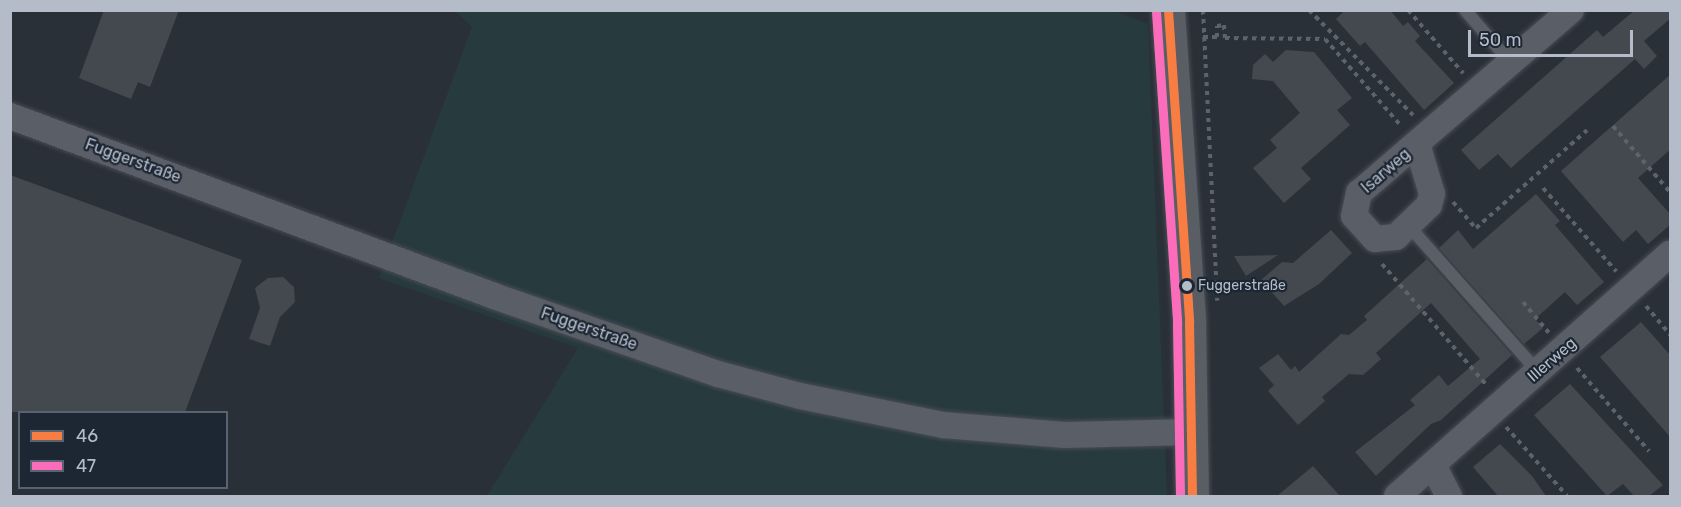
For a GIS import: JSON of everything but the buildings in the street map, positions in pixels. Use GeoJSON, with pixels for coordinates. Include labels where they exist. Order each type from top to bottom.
{"type":"FeatureCollection","features":[{"type":"Feature","properties":{"kind":"main road"},"geometry":{"type":"LineString","coordinates":[[1168,15],[1190,322],[1192,496]]}},
{"type":"Feature","properties":{"kind":"street","name":"Isarweg"},"geometry":{"type":"LineString","coordinates":[[1419,133],[1432,194],[1429,205],[1396,237],[1375,239],[1354,216],[1354,204],[1359,193],[1419,133],[1477,91],[1559,14]]}},
{"type":"Feature","properties":{"kind":"street","name":"Fuggerstraße"},"geometry":{"type":"LineString","coordinates":[[10,116],[494,296],[718,374],[800,396],[943,425],[1065,435],[1192,432]]}},
{"type":"Feature","properties":{"kind":"street","name":"Illerweg"},"geometry":{"type":"LineString","coordinates":[[1397,496],[1671,254]]}},
{"type":"Feature","properties":{"kind":"street"},"geometry":{"type":"LineString","coordinates":[[1433,465],[1449,496]]}},
{"type":"Feature","properties":{"kind":"lane"},"geometry":{"type":"LineString","coordinates":[[1465,10],[1510,62]]}},
{"type":"Feature","properties":{"kind":"lane"},"geometry":{"type":"LineString","coordinates":[[1408,225],[1538,372]]}},
{"type":"Feature","properties":{"kind":"path"},"geometry":{"type":"LineString","coordinates":[[1309,10],[1419,133]]}},
{"type":"Feature","properties":{"kind":"path"},"geometry":{"type":"LineString","coordinates":[[1408,10],[1477,91]]}},
{"type":"Feature","properties":{"kind":"path"},"geometry":{"type":"LineString","coordinates":[[1168,15],[1204,38],[1217,37],[1217,26],[1224,25],[1225,38],[1325,39],[1419,133]]}},
{"type":"Feature","properties":{"kind":"path"},"geometry":{"type":"LineString","coordinates":[[1613,126],[1671,192]]}},
{"type":"Feature","properties":{"kind":"path"},"geometry":{"type":"LineString","coordinates":[[1432,194],[1452,201],[1476,228],[1587,130]]}},
{"type":"Feature","properties":{"kind":"path"},"geometry":{"type":"LineString","coordinates":[[1543,188],[1671,335]]}},
{"type":"Feature","properties":{"kind":"path"},"geometry":{"type":"LineString","coordinates":[[1382,264],[1567,496]]}},
{"type":"Feature","properties":{"kind":"path"},"geometry":{"type":"LineString","coordinates":[[1523,302],[1649,451]]}},
{"type":"Feature","properties":{"kind":"green space"},"geometry":{"type":"Polygon","coordinates":[[[455,11],[1115,11],[1148,24],[1167,496],[487,496],[578,348],[379,278],[472,27],[455,11]]]}},
{"type":"Feature","properties":{"kind":"transit line","name":"46"},"geometry":{"type":"LineString","coordinates":[[1168,10],[1189,322],[1192,496]]}},
{"type":"Feature","properties":{"kind":"transit line","name":"47"},"geometry":{"type":"LineString","coordinates":[[1156,11],[1177,323],[1180,496]]}},
{"type":"Feature","properties":{"kind":"place","name":"Fuggerstraße"},"geometry":{"type":"Point","coordinates":[1187,286]}}]}
